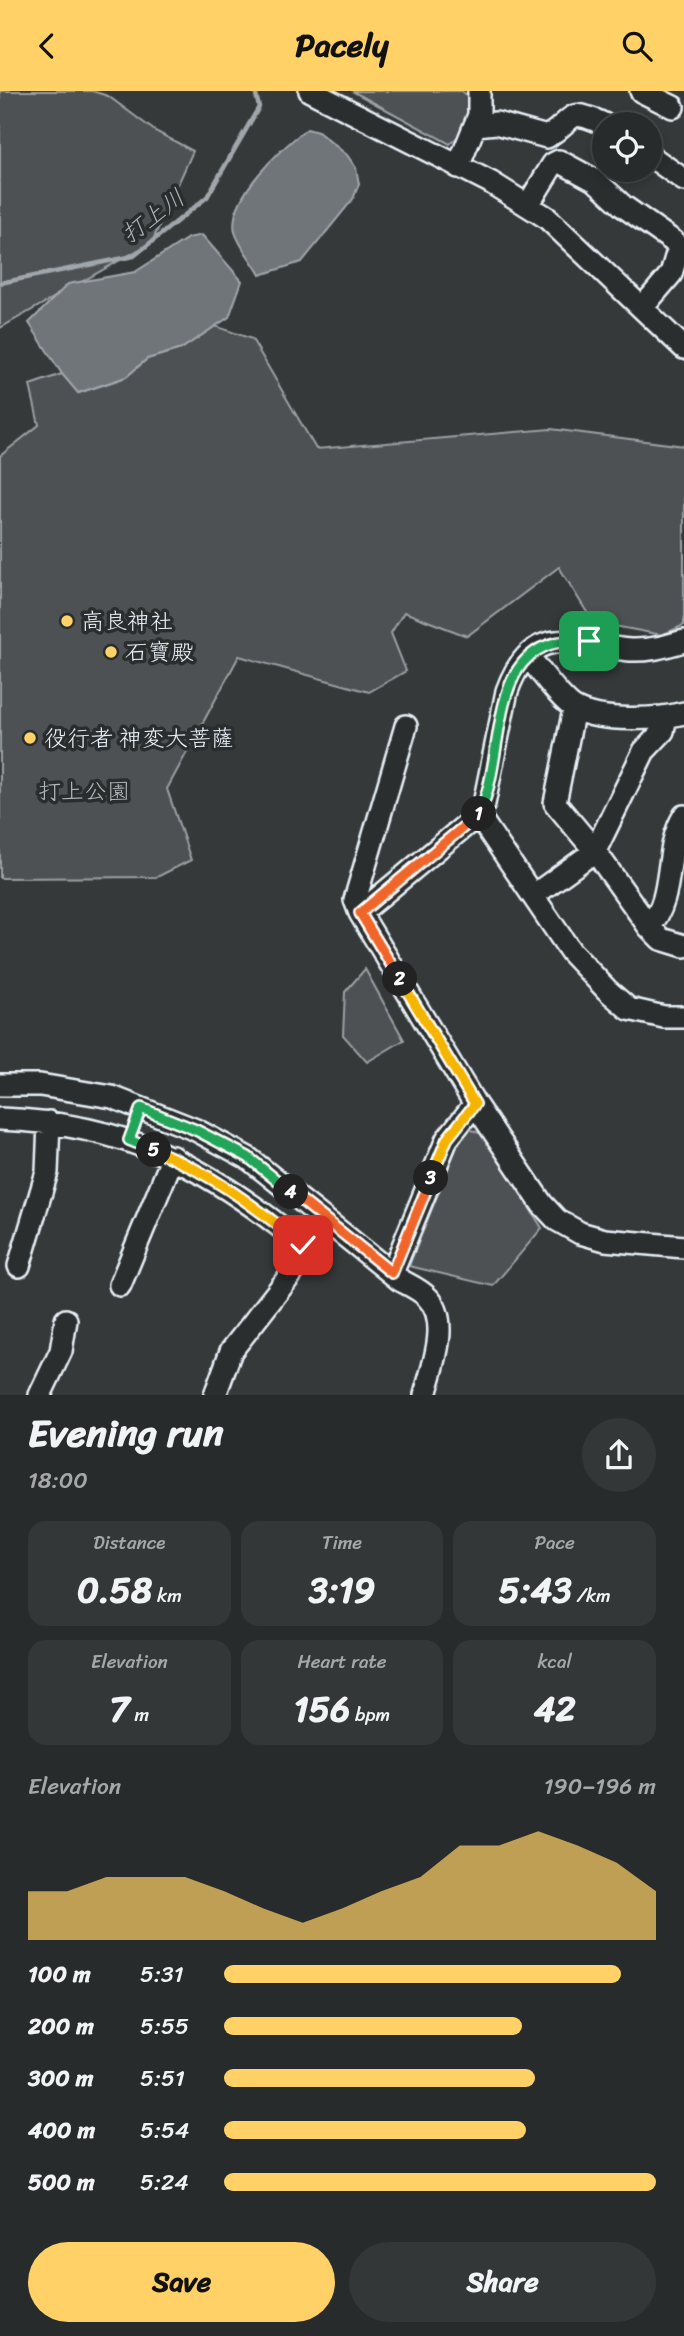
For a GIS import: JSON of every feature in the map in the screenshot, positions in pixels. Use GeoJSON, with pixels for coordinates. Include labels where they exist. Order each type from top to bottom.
{"type":"FeatureCollection","features":[{"type":"Feature","properties":{"kind":"street"},"geometry":{"type":"LineString","coordinates":[[310,91],[528,205],[563,231],[684,348]]}},
{"type":"Feature","properties":{"kind":"street"},"geometry":{"type":"LineString","coordinates":[[641,91],[673,107]]}},
{"type":"Feature","properties":{"kind":"street"},"geometry":{"type":"LineString","coordinates":[[458,167],[476,125],[475,95]]}},
{"type":"Feature","properties":{"kind":"street"},"geometry":{"type":"LineString","coordinates":[[547,137],[572,115],[582,114],[592,119]]}},
{"type":"Feature","properties":{"kind":"street"},"geometry":{"type":"LineString","coordinates":[[476,125],[496,123],[547,137]]}},
{"type":"Feature","properties":{"kind":"street"},"geometry":{"type":"LineString","coordinates":[[547,137],[556,162]]}},
{"type":"Feature","properties":{"kind":"street"},"geometry":{"type":"LineString","coordinates":[[528,205],[556,162]]}},
{"type":"Feature","properties":{"kind":"street"},"geometry":{"type":"LineString","coordinates":[[556,162],[569,165],[596,181],[681,246],[671,274],[642,308]]}},
{"type":"Feature","properties":{"kind":"street"},"geometry":{"type":"LineString","coordinates":[[662,164],[684,180]]}},
{"type":"Feature","properties":{"kind":"street"},"geometry":{"type":"LineString","coordinates":[[360,913],[478,815],[484,804],[507,691],[513,675],[528,656],[547,643],[568,639],[628,650],[654,650],[684,641]]}},
{"type":"Feature","properties":{"kind":"street"},"geometry":{"type":"LineString","coordinates":[[528,656],[574,709],[620,717],[675,715]]}},
{"type":"Feature","properties":{"kind":"street"},"geometry":{"type":"LineString","coordinates":[[574,709],[555,803],[595,851],[649,927],[661,939],[684,946]]}},
{"type":"Feature","properties":{"kind":"street"},"geometry":{"type":"LineString","coordinates":[[534,895],[595,851],[644,751],[675,715]]}},
{"type":"Feature","properties":{"kind":"street"},"geometry":{"type":"LineString","coordinates":[[406,726],[355,900],[360,913],[475,1104],[542,1204],[557,1220],[580,1233],[605,1240],[684,1247]]}},
{"type":"Feature","properties":{"kind":"street"},"geometry":{"type":"LineString","coordinates":[[478,815],[571,952],[629,1009],[664,1017],[684,1017]]}},
{"type":"Feature","properties":{"kind":"street"},"geometry":{"type":"LineString","coordinates":[[649,927],[661,914],[675,843],[684,816]]}},
{"type":"Feature","properties":{"kind":"street"},"geometry":{"type":"LineString","coordinates":[[0,1085],[40,1085],[112,1097],[196,1130],[248,1157],[392,1273],[428,1296],[436,1308],[438,1343],[425,1395]]}},
{"type":"Feature","properties":{"kind":"street"},"geometry":{"type":"LineString","coordinates":[[392,1273],[447,1139],[475,1104]]}},
{"type":"Feature","properties":{"kind":"street"},"geometry":{"type":"LineString","coordinates":[[129,1140],[141,1108]]}},
{"type":"Feature","properties":{"kind":"street"},"geometry":{"type":"LineString","coordinates":[[0,1119],[48,1122],[129,1140],[173,1157],[251,1202],[303,1245],[296,1268],[231,1351],[215,1395]]}},
{"type":"Feature","properties":{"kind":"street"},"geometry":{"type":"LineString","coordinates":[[19,1266],[47,1172],[48,1122]]}},
{"type":"Feature","properties":{"kind":"street"},"geometry":{"type":"LineString","coordinates":[[120,1285],[173,1157]]}},
{"type":"Feature","properties":{"kind":"street"},"geometry":{"type":"LineString","coordinates":[[40,1395],[61,1351],[66,1320]]}},
{"type":"Feature","properties":{"kind":"green space"},"geometry":{"type":"Polygon","coordinates":[[[0,91],[92,91],[108,96],[155,131],[193,151],[152,242],[0,328],[0,91]]]}},
{"type":"Feature","properties":{"kind":"green space"},"geometry":{"type":"Polygon","coordinates":[[[352,91],[462,91],[470,98],[466,129],[450,144],[352,91]]]}},
{"type":"Feature","properties":{"kind":"green space","name":"打上公園"},"geometry":{"type":"Polygon","coordinates":[[[215,326],[252,339],[316,449],[551,429],[684,446],[684,625],[662,635],[593,622],[559,567],[467,636],[404,612],[391,633],[406,671],[369,692],[239,656],[167,789],[191,860],[157,877],[0,878],[0,456],[39,425],[30,385],[62,374],[79,393],[126,377],[147,359],[181,349],[215,326]]]}},
{"type":"Feature","properties":{"kind":"green space"},"geometry":{"type":"Polygon","coordinates":[[[365,969],[404,1040],[367,1062],[343,1035],[345,992],[365,969]]]}},
{"type":"Feature","properties":{"kind":"green space"},"geometry":{"type":"Polygon","coordinates":[[[465,1127],[484,1135],[542,1228],[493,1286],[409,1266],[465,1127]]]}},
{"type":"Feature","properties":{"kind":"shaded area"},"geometry":{"type":"Polygon","coordinates":[[[307,129],[318,132],[347,155],[356,168],[359,184],[353,199],[302,262],[260,275],[235,232],[239,204],[271,161],[307,129]]]}},
{"type":"Feature","properties":{"kind":"shaded area"},"geometry":{"type":"Polygon","coordinates":[[[202,235],[242,281],[229,317],[181,349],[147,359],[126,377],[78,393],[62,374],[29,323],[68,284],[135,272],[188,238],[202,235]]]}},
{"type":"Feature","properties":{"kind":"waterway","name":"打上川"},"geometry":{"type":"LineString","coordinates":[[0,283],[134,256],[207,197],[259,107],[255,91]]}},
{"type":"Feature","properties":{"kind":"place","name":"高良神社"},"geometry":{"type":"Point","coordinates":[67,621]}},
{"type":"Feature","properties":{"kind":"place","name":"石寶殿"},"geometry":{"type":"Point","coordinates":[111,652]}},
{"type":"Feature","properties":{"kind":"place","name":"役行者 神変大菩薩"},"geometry":{"type":"Point","coordinates":[30,738]}},
{"type":"Feature","properties":{"kind":"route"},"geometry":{"type":"LineString","coordinates":[[303,1245],[251,1202],[187,1163],[129,1140],[141,1108],[196,1130],[248,1157],[392,1273],[447,1139],[475,1104],[360,913],[478,815],[484,804],[507,691],[513,675],[528,656],[547,643],[568,639],[589,641]]}}]}
